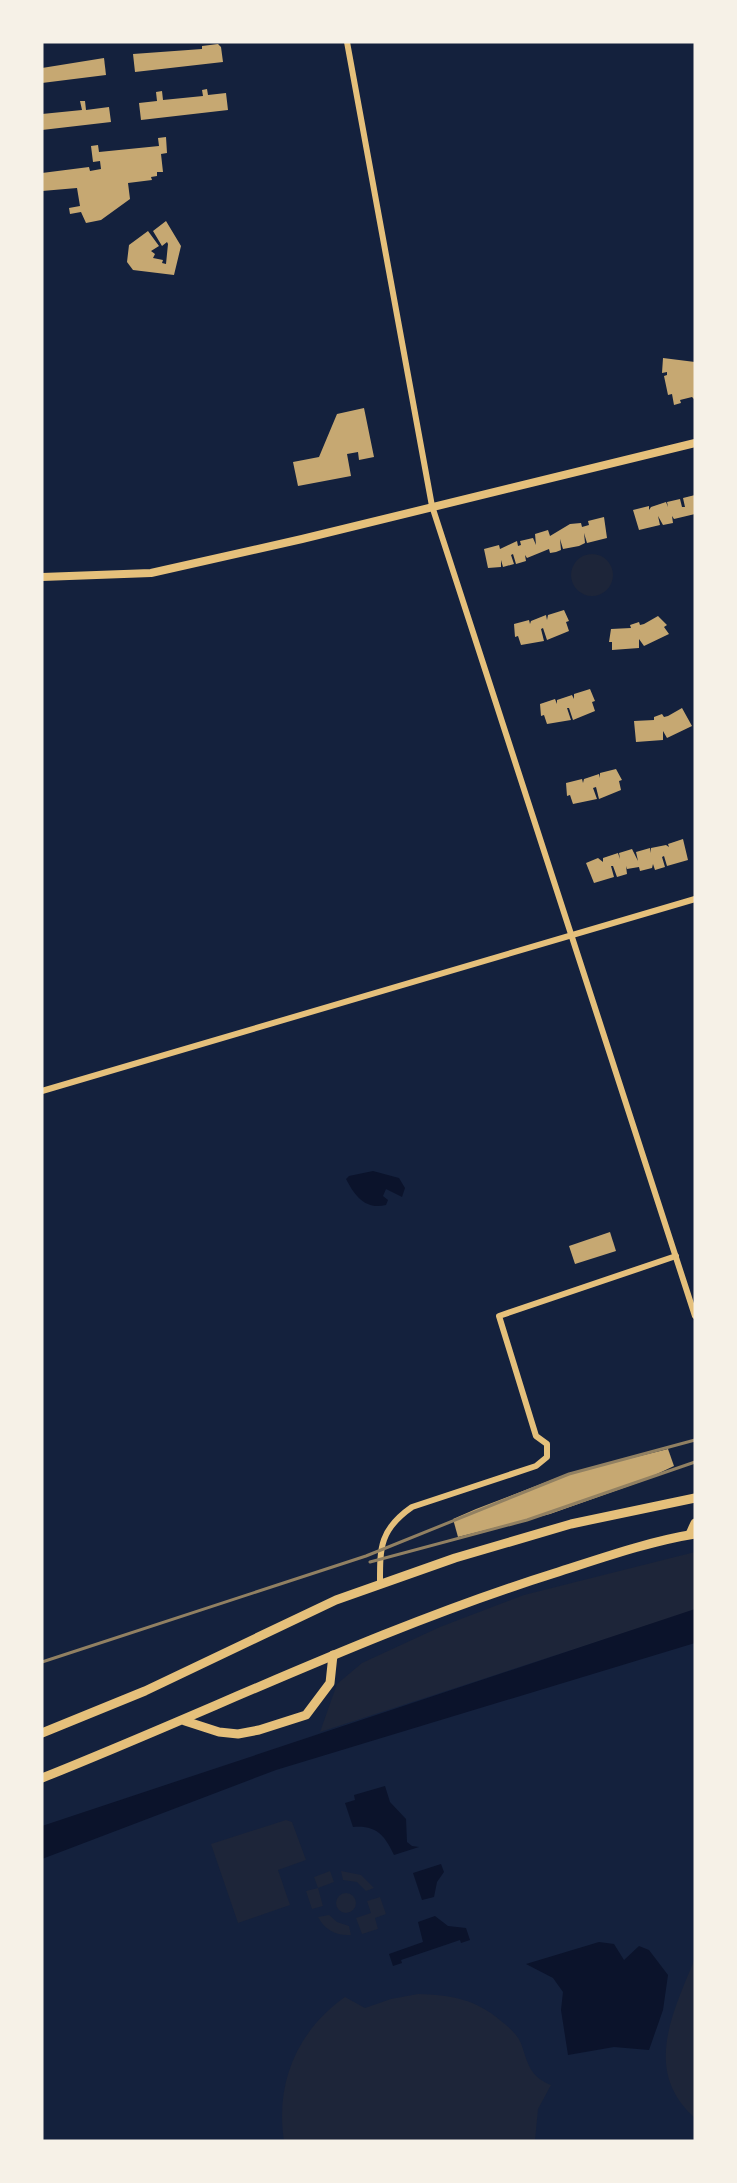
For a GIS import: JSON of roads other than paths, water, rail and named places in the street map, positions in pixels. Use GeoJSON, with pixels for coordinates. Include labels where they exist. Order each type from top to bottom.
{"type":"FeatureCollection","features":[{"type":"Feature","properties":{"kind":"main road"},"geometry":{"type":"LineString","coordinates":[[42,1733],[145,1691],[336,1600],[454,1558],[571,1524],[690,1499],[695,1509]]}},
{"type":"Feature","properties":{"kind":"main road"},"geometry":{"type":"LineString","coordinates":[[42,1778],[185,1721],[333,1655],[514,1586],[692,1534],[695,1523]]}},
{"type":"Feature","properties":{"kind":"main road"},"geometry":{"type":"LineString","coordinates":[[185,1721],[238,1734],[306,1715],[330,1683],[333,1655]]}},
{"type":"Feature","properties":{"kind":"street"},"geometry":{"type":"LineString","coordinates":[[347,42],[432,506],[695,1316]]}},
{"type":"Feature","properties":{"kind":"street"},"geometry":{"type":"LineString","coordinates":[[42,577],[151,573],[302,539],[695,443]]}},
{"type":"Feature","properties":{"kind":"street"},"geometry":{"type":"LineString","coordinates":[[42,1091],[695,899]]}},
{"type":"Feature","properties":{"kind":"street"},"geometry":{"type":"LineString","coordinates":[[380,1585],[381,1543],[400,1515],[412,1507],[536,1466],[547,1457],[547,1444],[536,1436],[499,1316],[676,1256]]}},
{"type":"Feature","properties":{"kind":"railway"},"geometry":{"type":"LineString","coordinates":[[42,1662],[366,1556],[569,1474],[695,1440]]}},
{"type":"Feature","properties":{"kind":"railway"},"geometry":{"type":"LineString","coordinates":[[370,1562],[527,1520],[695,1462]]}}]}
